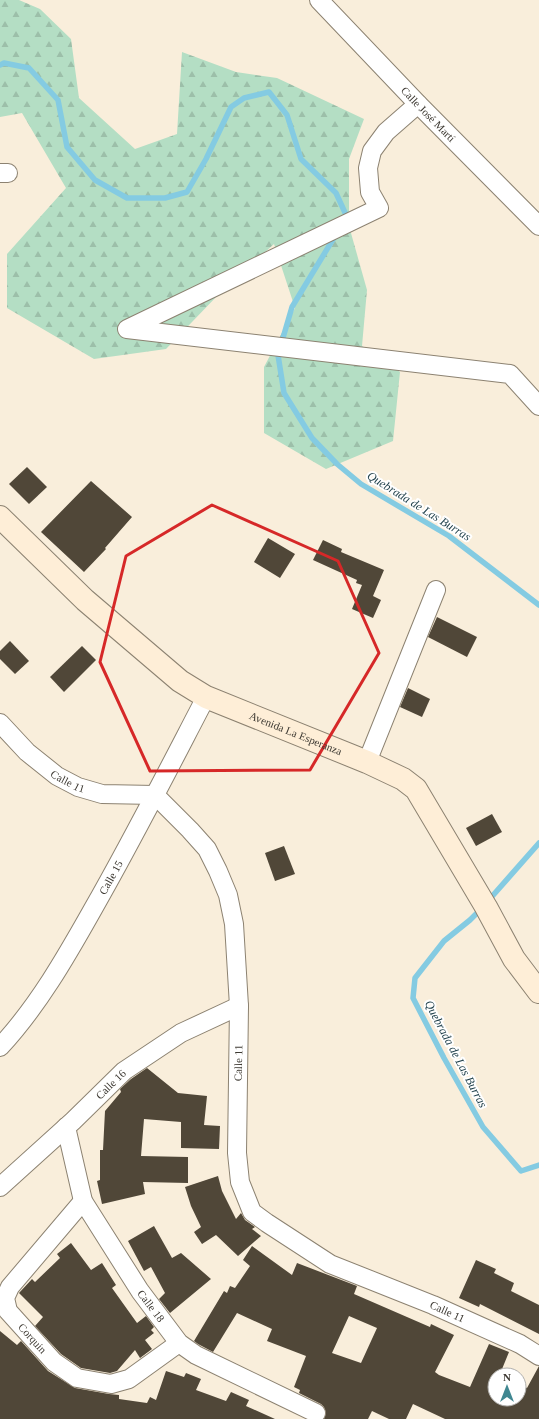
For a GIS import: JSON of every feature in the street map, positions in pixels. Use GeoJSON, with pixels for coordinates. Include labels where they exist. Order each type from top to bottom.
{"type":"FeatureCollection","features":[{"type":"Feature","properties":{"kind":"street","name":"Calle José Martí"},"geometry":{"type":"LineString","coordinates":[[319,0],[418,104],[539,226]]}},
{"type":"Feature","properties":{"kind":"street"},"geometry":{"type":"LineString","coordinates":[[418,104],[386,132],[372,151],[368,168],[370,192],[379,208],[126,329],[510,374],[539,406]]}},
{"type":"Feature","properties":{"kind":"street","name":"Avenida La Esperanza"},"geometry":{"type":"LineString","coordinates":[[0,517],[85,600],[180,681],[206,697],[367,762],[403,779],[416,789],[486,907],[514,959],[539,992]]}},
{"type":"Feature","properties":{"kind":"street"},"geometry":{"type":"LineString","coordinates":[[367,762],[436,590]]}},
{"type":"Feature","properties":{"kind":"street","name":"Calle 15"},"geometry":{"type":"LineString","coordinates":[[0,1047],[12,1034],[60,967],[127,849],[206,697]]}},
{"type":"Feature","properties":{"kind":"street","name":"Calle 11"},"geometry":{"type":"LineString","coordinates":[[0,727],[27,752],[57,776],[78,787],[102,794],[155,795],[207,849],[228,895],[234,924],[239,1006],[238,1153],[240,1182],[252,1212],[330,1264],[433,1305],[520,1344],[539,1356]]}},
{"type":"Feature","properties":{"kind":"street","name":"Calle 16"},"geometry":{"type":"LineString","coordinates":[[0,1187],[66,1127],[124,1071],[180,1033],[239,1006]]}},
{"type":"Feature","properties":{"kind":"street","name":"Calle 18"},"geometry":{"type":"LineString","coordinates":[[66,1127],[83,1201],[140,1291],[179,1343],[196,1356],[316,1413]]}},
{"type":"Feature","properties":{"kind":"street","name":"Corquin"},"geometry":{"type":"LineString","coordinates":[[83,1201],[10,1287],[5,1298],[8,1311],[54,1362],[77,1378],[91,1381],[111,1384],[129,1380],[179,1343]]}},
{"type":"Feature","properties":{"kind":"highlighted area"},"geometry":{"type":"Polygon","coordinates":[[[212,505],[338,561],[379,653],[310,770],[150,771],[100,662],[126,556],[212,505]]]}},
{"type":"Feature","properties":{"kind":"green space"},"geometry":{"type":"Polygon","coordinates":[[[0,0],[19,0],[40,9],[71,39],[79,98],[135,149],[177,134],[182,52],[236,72],[277,78],[364,119],[349,159],[349,226],[367,290],[362,346],[400,372],[393,441],[326,469],[264,433],[264,367],[295,308],[274,244],[218,295],[166,349],[94,359],[7,308],[7,254],[66,188],[22,113],[0,117],[0,0]]]}},
{"type":"Feature","properties":{"kind":"building"},"geometry":{"type":"Polygon","coordinates":[[[27,467],[47,487],[29,504],[9,484],[27,467]]]}},
{"type":"Feature","properties":{"kind":"building"},"geometry":{"type":"Polygon","coordinates":[[[91,481],[132,517],[105,548],[106,549],[84,572],[41,532],[91,481]]]}},
{"type":"Feature","properties":{"kind":"building"},"geometry":{"type":"Polygon","coordinates":[[[268,538],[295,554],[280,578],[254,562],[268,538]]]}},
{"type":"Feature","properties":{"kind":"building"},"geometry":{"type":"Polygon","coordinates":[[[323,540],[342,549],[341,552],[384,570],[373,596],[381,600],[373,618],[352,609],[362,585],[356,583],[357,580],[313,560],[323,540]]]}},
{"type":"Feature","properties":{"kind":"building"},"geometry":{"type":"Polygon","coordinates":[[[437,617],[477,637],[467,657],[428,637],[437,617]]]}},
{"type":"Feature","properties":{"kind":"building"},"geometry":{"type":"Polygon","coordinates":[[[10,641],[29,661],[15,674],[0,659],[0,651],[10,641]]]}},
{"type":"Feature","properties":{"kind":"building"},"geometry":{"type":"Polygon","coordinates":[[[82,646],[96,660],[64,692],[50,677],[82,646]]]}},
{"type":"Feature","properties":{"kind":"building"},"geometry":{"type":"Polygon","coordinates":[[[408,688],[430,699],[422,717],[400,707],[408,688]]]}},
{"type":"Feature","properties":{"kind":"building"},"geometry":{"type":"Polygon","coordinates":[[[492,814],[502,832],[476,846],[466,828],[492,814]]]}},
{"type":"Feature","properties":{"kind":"building"},"geometry":{"type":"Polygon","coordinates":[[[284,846],[295,874],[275,881],[265,853],[284,846]]]}},
{"type":"Feature","properties":{"kind":"building"},"geometry":{"type":"Polygon","coordinates":[[[147,1068],[178,1093],[207,1096],[204,1125],[220,1126],[219,1149],[181,1148],[181,1122],[144,1119],[141,1156],[188,1157],[188,1183],[143,1182],[145,1194],[102,1204],[97,1181],[100,1180],[100,1150],[103,1150],[105,1111],[121,1092],[120,1089],[147,1068]]]}},
{"type":"Feature","properties":{"kind":"building"},"geometry":{"type":"Polygon","coordinates":[[[218,1176],[222,1191],[236,1219],[241,1213],[245,1220],[255,1227],[252,1229],[261,1236],[238,1256],[216,1235],[202,1244],[194,1232],[201,1227],[191,1206],[185,1187],[218,1176]]]}},
{"type":"Feature","properties":{"kind":"building"},"geometry":{"type":"Polygon","coordinates":[[[154,1226],[172,1258],[181,1253],[211,1279],[170,1313],[159,1299],[165,1293],[151,1267],[144,1271],[128,1241],[154,1226]]]}},
{"type":"Feature","properties":{"kind":"building"},"geometry":{"type":"Polygon","coordinates":[[[71,1243],[91,1270],[102,1263],[116,1285],[112,1288],[137,1323],[146,1316],[154,1327],[151,1330],[154,1333],[145,1340],[152,1349],[140,1358],[135,1350],[117,1371],[110,1373],[81,1368],[61,1354],[35,1326],[43,1317],[19,1293],[32,1279],[35,1282],[60,1258],[57,1254],[71,1243]]]}},
{"type":"Feature","properties":{"kind":"building"},"geometry":{"type":"Polygon","coordinates":[[[252,1246],[292,1275],[297,1263],[357,1286],[354,1294],[430,1327],[431,1324],[454,1335],[435,1372],[470,1387],[489,1344],[509,1352],[503,1367],[487,1367],[487,1407],[527,1407],[527,1388],[539,1366],[539,1419],[445,1419],[413,1404],[406,1419],[389,1419],[372,1411],[368,1419],[324,1419],[326,1413],[324,1407],[299,1393],[300,1390],[294,1387],[306,1356],[267,1341],[272,1329],[237,1313],[213,1352],[194,1341],[224,1291],[227,1293],[230,1286],[235,1288],[250,1266],[243,1260],[252,1246]],[[349,1316],[332,1353],[361,1363],[377,1328],[349,1316]]]}},
{"type":"Feature","properties":{"kind":"building"},"geometry":{"type":"Polygon","coordinates":[[[476,1260],[496,1269],[494,1273],[514,1283],[511,1291],[539,1305],[539,1334],[480,1304],[479,1307],[459,1298],[476,1260]]]}},
{"type":"Feature","properties":{"kind":"building"},"geometry":{"type":"Polygon","coordinates":[[[0,1331],[17,1345],[21,1341],[48,1371],[75,1388],[119,1395],[119,1399],[147,1403],[150,1397],[156,1400],[166,1371],[184,1377],[186,1373],[201,1379],[196,1390],[226,1401],[231,1392],[249,1400],[246,1406],[275,1419],[0,1419],[0,1331]]]}},
{"type":"Feature","properties":{"kind":"waterway","name":"Quebrada de Las Burras"},"geometry":{"type":"LineString","coordinates":[[0,65],[4,63],[29,68],[58,100],[67,147],[95,180],[127,198],[165,198],[187,192],[206,159],[231,107],[244,98],[269,92],[287,115],[301,159],[336,193],[347,217],[345,220]]}},
{"type":"Feature","properties":{"kind":"waterway","name":"Quebrada de Las Burras"},"geometry":{"type":"LineString","coordinates":[[335,236],[292,307],[278,355],[284,393],[312,438],[337,464],[361,484],[449,536],[539,605]]}},
{"type":"Feature","properties":{"kind":"waterway","name":"Quebrada de Las Burras"},"geometry":{"type":"LineString","coordinates":[[488,901],[539,843]]}},
{"type":"Feature","properties":{"kind":"waterway","name":"Quebrada de Las Burras"},"geometry":{"type":"LineString","coordinates":[[481,909],[444,941],[415,978],[413,998],[444,1058],[483,1127],[521,1171],[539,1165]]}}]}
